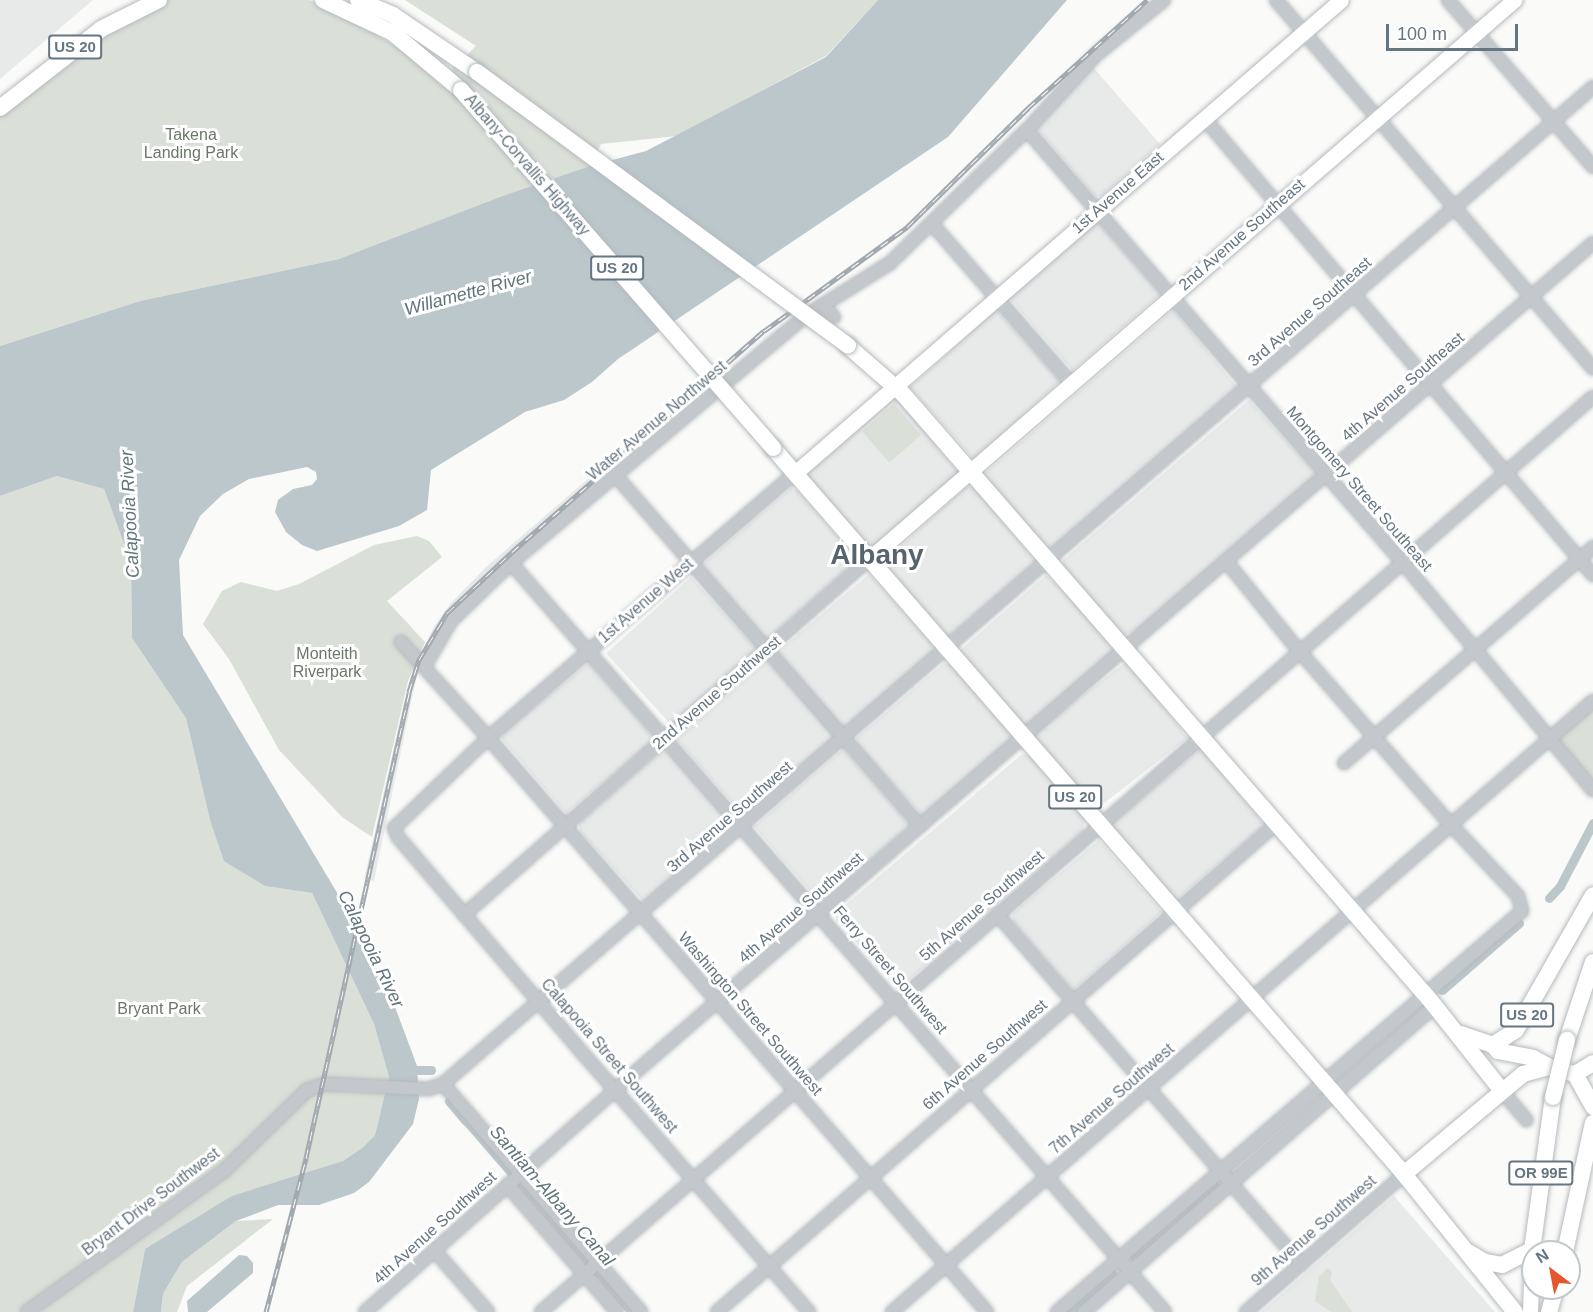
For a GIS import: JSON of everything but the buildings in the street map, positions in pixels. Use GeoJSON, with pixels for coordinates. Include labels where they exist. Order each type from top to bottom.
{"type":"FeatureCollection","features":[{"type":"Feature","properties":{"kind":"highway","name":"US 20"},"geometry":{"type":"LineString","coordinates":[[0,108],[79,43],[126,14],[159,0]]}},
{"type":"Feature","properties":{"kind":"highway","name":"Albany-Corvallis Highway"},"geometry":{"type":"LineString","coordinates":[[323,0],[393,33],[461,90],[795,473]]}},
{"type":"Feature","properties":{"kind":"highway","name":"Albany-Corvallis Highway"},"geometry":{"type":"LineString","coordinates":[[358,0],[393,15],[477,72],[848,346],[895,386]]}},
{"type":"Feature","properties":{"kind":"highway","name":"US 20"},"geometry":{"type":"LineString","coordinates":[[895,386],[1455,1030],[1470,1040],[1493,1045],[1521,1025],[1593,895]]}},
{"type":"Feature","properties":{"kind":"highway","name":"US 20"},"geometry":{"type":"LineString","coordinates":[[795,473],[1333,1096],[1404,1174]]}},
{"type":"Feature","properties":{"kind":"highway","name":"OR 99E"},"geometry":{"type":"LineString","coordinates":[[1533,1240],[1553,1097],[1567,1040],[1593,962]]}},
{"type":"Feature","properties":{"kind":"highway"},"geometry":{"type":"LineString","coordinates":[[1455,1030],[1502,1091]]}},
{"type":"Feature","properties":{"kind":"highway"},"geometry":{"type":"LineString","coordinates":[[1493,1045],[1498,1051],[1533,1058],[1550,1067],[1575,1074],[1593,1107]]}},
{"type":"Feature","properties":{"kind":"highway"},"geometry":{"type":"LineString","coordinates":[[1575,1074],[1593,1063]]}},
{"type":"Feature","properties":{"kind":"highway"},"geometry":{"type":"LineString","coordinates":[[1515,1312],[1404,1174],[1529,1071],[1550,1067]]}},
{"type":"Feature","properties":{"kind":"highway"},"geometry":{"type":"LineString","coordinates":[[1568,1240],[1593,1123]]}},
{"type":"Feature","properties":{"kind":"highway"},"geometry":{"type":"LineString","coordinates":[[1464,1249],[1485,1263],[1502,1265],[1521,1256]]}},
{"type":"Feature","properties":{"kind":"main road","name":"1st Avenue East"},"geometry":{"type":"LineString","coordinates":[[895,386],[1341,0]]}},
{"type":"Feature","properties":{"kind":"main road","name":"2nd Avenue Southeast"},"geometry":{"type":"LineString","coordinates":[[969,471],[1514,0]]}},
{"type":"Feature","properties":{"kind":"main road","name":"1st Avenue West"},"geometry":{"type":"LineString","coordinates":[[795,473],[895,386]]}},
{"type":"Feature","properties":{"kind":"main road","name":"2nd Avenue Southwest"},"geometry":{"type":"LineString","coordinates":[[869,559],[969,471]]}},
{"type":"Feature","properties":{"kind":"street","name":"Water Avenue Northwest"},"geometry":{"type":"LineString","coordinates":[[425,666],[451,621],[512,563],[822,305],[890,263],[933,225],[1027,130],[1097,54],[1164,0]]}},
{"type":"Feature","properties":{"kind":"street"},"geometry":{"type":"LineString","coordinates":[[1276,0],[1593,368]]}},
{"type":"Feature","properties":{"kind":"street"},"geometry":{"type":"LineString","coordinates":[[1448,0],[1593,167]]}},
{"type":"Feature","properties":{"kind":"street","name":"3rd Avenue Southeast"},"geometry":{"type":"LineString","coordinates":[[1048,562],[1593,87]]}},
{"type":"Feature","properties":{"kind":"street"},"geometry":{"type":"LineString","coordinates":[[1204,118],[1508,472],[1593,575]]}},
{"type":"Feature","properties":{"kind":"street","name":"Montgomery Street Southeast"},"geometry":{"type":"LineString","coordinates":[[1027,130],[1403,563],[1473,651],[1593,790]]}},
{"type":"Feature","properties":{"kind":"street"},"geometry":{"type":"LineString","coordinates":[[933,225],[1071,383]]}},
{"type":"Feature","properties":{"kind":"street","name":"4th Avenue Southeast"},"geometry":{"type":"LineString","coordinates":[[1125,650],[1593,243]]}},
{"type":"Feature","properties":{"kind":"street"},"geometry":{"type":"LineString","coordinates":[[822,305],[834,317]]}},
{"type":"Feature","properties":{"kind":"street","name":"5th Avenue Southwest"},"geometry":{"type":"LineString","coordinates":[[541,1312],[1100,826],[1200,736],[1593,397]]}},
{"type":"Feature","properties":{"kind":"street","name":"1st Avenue West"},"geometry":{"type":"LineString","coordinates":[[399,819],[488,738],[795,473]]}},
{"type":"Feature","properties":{"kind":"street"},"geometry":{"type":"LineString","coordinates":[[616,476],[920,826]]}},
{"type":"Feature","properties":{"kind":"street"},"geometry":{"type":"LineString","coordinates":[[1344,764],[1593,547]]}},
{"type":"Feature","properties":{"kind":"street","name":"2nd Avenue Southwest"},"geometry":{"type":"LineString","coordinates":[[464,915],[869,559]]}},
{"type":"Feature","properties":{"kind":"street","name":"3rd Avenue Southwest"},"geometry":{"type":"LineString","coordinates":[[429,1089],[443,1084],[541,1003],[1048,562]]}},
{"type":"Feature","properties":{"kind":"street"},"geometry":{"type":"LineString","coordinates":[[1084,1312],[1333,1096],[1429,999],[1522,911],[1518,896],[1374,738],[1227,562]]}},
{"type":"Feature","properties":{"kind":"street","name":"Ferry Street Southwest"},"geometry":{"type":"LineString","coordinates":[[512,563],[1165,1312]]}},
{"type":"Feature","properties":{"kind":"street","name":"Washington Street Southwest"},"geometry":{"type":"LineString","coordinates":[[401,642],[425,666],[566,826],[987,1312]]}},
{"type":"Feature","properties":{"kind":"street","name":"4th Avenue Southwest"},"geometry":{"type":"LineString","coordinates":[[365,1312],[615,1089],[1125,650]]}},
{"type":"Feature","properties":{"kind":"street","name":"7th Avenue Southwest"},"geometry":{"type":"LineString","coordinates":[[892,1312],[1593,701]]}},
{"type":"Feature","properties":{"kind":"street","name":"Calapooia Street Southwest"},"geometry":{"type":"LineString","coordinates":[[399,819],[394,828],[398,837],[809,1312]]}},
{"type":"Feature","properties":{"kind":"street","name":"6th Avenue Southwest"},"geometry":{"type":"LineString","coordinates":[[717,1312],[1276,824]]}},
{"type":"Feature","properties":{"kind":"street"},"geometry":{"type":"LineString","coordinates":[[997,914],[1301,1264]]}},
{"type":"Feature","properties":{"kind":"street"},"geometry":{"type":"LineString","coordinates":[[1057,1312],[1322,1083],[1429,999]]}},
{"type":"Feature","properties":{"kind":"street","name":"Bryant Drive Southwest"},"geometry":{"type":"LineString","coordinates":[[27,1312],[224,1171],[307,1090],[325,1084],[429,1089]]}},
{"type":"Feature","properties":{"kind":"street"},"geometry":{"type":"LineString","coordinates":[[443,1084],[514,1178],[591,1268],[641,1312]]}},
{"type":"Feature","properties":{"kind":"street"},"geometry":{"type":"LineString","coordinates":[[1502,1091],[1526,1120]]}},
{"type":"Feature","properties":{"kind":"street","name":"9th Avenue Southwest"},"geometry":{"type":"LineString","coordinates":[[1246,1312],[1404,1174]]}},
{"type":"Feature","properties":{"kind":"street"},"geometry":{"type":"LineString","coordinates":[[514,1178],[591,1268],[617,1312]]}},
{"type":"Feature","properties":{"kind":"street"},"geometry":{"type":"LineString","coordinates":[[434,1250],[488,1312]]}},
{"type":"Feature","properties":{"kind":"shaded area"},"geometry":{"type":"Polygon","coordinates":[[[0,0],[93,0],[0,79],[0,0]]]}},
{"type":"Feature","properties":{"kind":"shaded area"},"geometry":{"type":"Polygon","coordinates":[[[1092,66],[1160,144],[1101,196],[1095,196],[1035,126],[1092,66]]]}},
{"type":"Feature","properties":{"kind":"shaded area"},"geometry":{"type":"Polygon","coordinates":[[[1097,222],[1160,294],[1072,371],[1009,298],[1097,222]]]}},
{"type":"Feature","properties":{"kind":"shaded area"},"geometry":{"type":"Polygon","coordinates":[[[996,310],[1060,381],[974,459],[910,388],[996,310]]]}},
{"type":"Feature","properties":{"kind":"shaded area"},"geometry":{"type":"Polygon","coordinates":[[[1173,310],[1237,387],[1055,547],[1047,548],[984,474],[1173,310]]]}},
{"type":"Feature","properties":{"kind":"shaded area"},"geometry":{"type":"Polygon","coordinates":[[[693,388],[698,393],[495,569],[442,625],[416,679],[374,881],[364,879],[409,681],[433,629],[451,603],[487,566],[693,388]]]}},
{"type":"Feature","properties":{"kind":"shaded area"},"geometry":{"type":"Polygon","coordinates":[[[892,398],[897,398],[959,473],[870,549],[806,474],[892,398]]]}},
{"type":"Feature","properties":{"kind":"shaded area"},"geometry":{"type":"Polygon","coordinates":[[[1249,400],[1314,472],[1313,478],[1141,627],[1123,636],[1063,566],[1063,560],[1249,400]]]}},
{"type":"Feature","properties":{"kind":"shaded area"},"geometry":{"type":"Polygon","coordinates":[[[966,487],[973,487],[1036,562],[948,637],[883,562],[966,487]]]}},
{"type":"Feature","properties":{"kind":"shaded area"},"geometry":{"type":"Polygon","coordinates":[[[791,488],[798,491],[857,560],[766,639],[702,565],[791,488]]]}},
{"type":"Feature","properties":{"kind":"shaded area"},"geometry":{"type":"Polygon","coordinates":[[[869,574],[933,645],[933,652],[843,729],[777,652],[869,574]]]}},
{"type":"Feature","properties":{"kind":"shaded area"},"geometry":{"type":"Polygon","coordinates":[[[1046,575],[1077,605],[1111,646],[1112,652],[1024,728],[959,651],[1046,575]]]}},
{"type":"Feature","properties":{"kind":"shaded area"},"geometry":{"type":"Polygon","coordinates":[[[691,577],[755,648],[671,725],[606,653],[691,577]]]}},
{"type":"Feature","properties":{"kind":"shaded area"},"geometry":{"type":"Polygon","coordinates":[[[767,661],[833,733],[834,740],[744,816],[677,740],[767,661]]]}},
{"type":"Feature","properties":{"kind":"shaded area"},"geometry":{"type":"Polygon","coordinates":[[[1127,661],[1187,738],[1091,813],[1031,736],[1127,661]]]}},
{"type":"Feature","properties":{"kind":"shaded area"},"geometry":{"type":"Polygon","coordinates":[[[589,663],[655,739],[566,813],[501,738],[505,731],[589,663]]]}},
{"type":"Feature","properties":{"kind":"shaded area"},"geometry":{"type":"Polygon","coordinates":[[[944,663],[950,664],[1012,735],[1011,740],[924,817],[858,746],[856,738],[944,663]]]}},
{"type":"Feature","properties":{"kind":"shaded area"},"geometry":{"type":"Polygon","coordinates":[[[664,749],[731,821],[733,828],[644,902],[580,831],[579,824],[664,749]]]}},
{"type":"Feature","properties":{"kind":"shaded area"},"geometry":{"type":"Polygon","coordinates":[[[843,749],[909,825],[820,903],[754,826],[843,749]]]}},
{"type":"Feature","properties":{"kind":"shaded area"},"geometry":{"type":"Polygon","coordinates":[[[1201,749],[1265,825],[1174,901],[1111,825],[1201,749]]]}},
{"type":"Feature","properties":{"kind":"shaded area"},"geometry":{"type":"Polygon","coordinates":[[[1022,754],[1030,756],[1085,820],[1083,831],[898,989],[836,920],[836,913],[1022,754]]]}},
{"type":"Feature","properties":{"kind":"shaded area"},"geometry":{"type":"Polygon","coordinates":[[[1099,840],[1162,912],[1073,990],[1013,921],[1012,914],[1099,840]]]}},
{"type":"Feature","properties":{"kind":"shaded area"},"geometry":{"type":"Polygon","coordinates":[[[1394,1196],[1495,1312],[1261,1312],[1394,1196]]]}},
{"type":"Feature","properties":{"kind":"green space","name":"Takena Landing Park"},"geometry":{"type":"Polygon","coordinates":[[[166,0],[309,0],[331,7],[445,76],[476,46],[405,0],[878,0],[826,56],[677,136],[601,144],[590,166],[339,259],[140,301],[0,346],[0,108],[79,43],[166,0]]]}},
{"type":"Feature","properties":{"kind":"green space"},"geometry":{"type":"Polygon","coordinates":[[[894,404],[921,435],[889,462],[862,432],[894,404]]]}},
{"type":"Feature","properties":{"kind":"green space","name":"Bryant Park"},"geometry":{"type":"Polygon","coordinates":[[[57,476],[104,489],[131,563],[132,638],[186,718],[210,820],[265,886],[312,893],[374,1024],[389,1077],[375,1135],[362,1148],[343,1161],[145,1249],[133,1312],[0,1312],[0,496],[57,476]]]}},
{"type":"Feature","properties":{"kind":"green space","name":"Monteith Riverpark"},"geometry":{"type":"Polygon","coordinates":[[[417,536],[429,541],[442,557],[387,601],[425,642],[408,681],[372,837],[342,817],[279,750],[229,659],[203,624],[222,591],[241,582],[277,591],[299,584],[374,545],[417,536]]]}},
{"type":"Feature","properties":{"kind":"green space"},"geometry":{"type":"Polygon","coordinates":[[[1593,701],[1593,790],[1549,740],[1593,701]]]}},
{"type":"Feature","properties":{"kind":"green space"},"geometry":{"type":"Polygon","coordinates":[[[273,1219],[187,1286],[177,1312],[161,1312],[163,1294],[182,1262],[236,1221],[273,1219]]]}},
{"type":"Feature","properties":{"kind":"green space"},"geometry":{"type":"Polygon","coordinates":[[[1328,1268],[1332,1272],[1330,1280],[1352,1312],[1331,1312],[1315,1301],[1319,1276],[1328,1268]]]}},
{"type":"Feature","properties":{"kind":"water"},"geometry":{"type":"Polygon","coordinates":[[[878,0],[1067,0],[948,137],[618,359],[592,382],[564,400],[525,412],[431,470],[427,510],[399,526],[317,551],[302,545],[286,532],[275,512],[278,500],[293,489],[312,485],[317,479],[316,472],[307,467],[249,479],[223,494],[200,516],[179,560],[183,635],[339,896],[388,988],[417,1066],[419,1099],[413,1124],[369,1182],[354,1193],[319,1205],[278,1205],[236,1221],[182,1262],[163,1294],[161,1312],[133,1312],[145,1249],[232,1196],[343,1161],[362,1148],[375,1135],[389,1077],[374,1024],[312,893],[265,886],[224,861],[210,820],[186,718],[132,638],[131,563],[104,489],[57,476],[0,496],[0,346],[140,301],[339,259],[503,196],[590,166],[646,151],[826,57],[878,0]]]}},
{"type":"Feature","properties":{"kind":"water"},"geometry":{"type":"Polygon","coordinates":[[[461,1111],[636,1312],[626,1312],[459,1119],[461,1111]]]}},
{"type":"Feature","properties":{"kind":"water"},"geometry":{"type":"Polygon","coordinates":[[[239,1255],[247,1256],[253,1263],[253,1273],[207,1312],[188,1312],[187,1301],[239,1255]]]}},
{"type":"Feature","properties":{"kind":"waterway","name":"Santiam-Albany Canal"},"geometry":{"type":"LineString","coordinates":[[1549,898],[1560,886],[1593,823]]}},
{"type":"Feature","properties":{"kind":"waterway","name":"Santiam-Albany Canal"},"geometry":{"type":"LineString","coordinates":[[1442,990],[1519,923]]}},
{"type":"Feature","properties":{"kind":"waterway","name":"Santiam-Albany Canal"},"geometry":{"type":"LineString","coordinates":[[407,1070],[431,1070]]}},
{"type":"Feature","properties":{"kind":"waterway","name":"Santiam-Albany Canal"},"geometry":{"type":"LineString","coordinates":[[449,1101],[466,1121]]}},
{"type":"Feature","properties":{"kind":"waterway","name":"Santiam-Albany Canal"},"geometry":{"type":"LineString","coordinates":[[1134,1257],[1215,1186]]}},
{"type":"Feature","properties":{"kind":"waterway","name":"Santiam-Albany Canal"},"geometry":{"type":"LineString","coordinates":[[1070,1312],[1113,1274]]}},
{"type":"Feature","properties":{"kind":"railway"},"geometry":{"type":"LineString","coordinates":[[266,1312],[306,1158],[409,692],[419,660],[447,613],[512,552],[764,331],[907,227],[1028,108],[1147,0]]}},
{"type":"Feature","properties":{"kind":"district","name":"Albany"},"geometry":{"type":"Point","coordinates":[877,555]}},
{"type":"Feature","properties":{"kind":"water label","name":"Willamette River"},"geometry":{"type":"Point","coordinates":[468,293]}},
{"type":"Feature","properties":{"kind":"water label","name":"Calapooia River"},"geometry":{"type":"Point","coordinates":[130,514]}},
{"type":"Feature","properties":{"kind":"water label","name":"Calapooia River"},"geometry":{"type":"Point","coordinates":[371,949]}}]}
